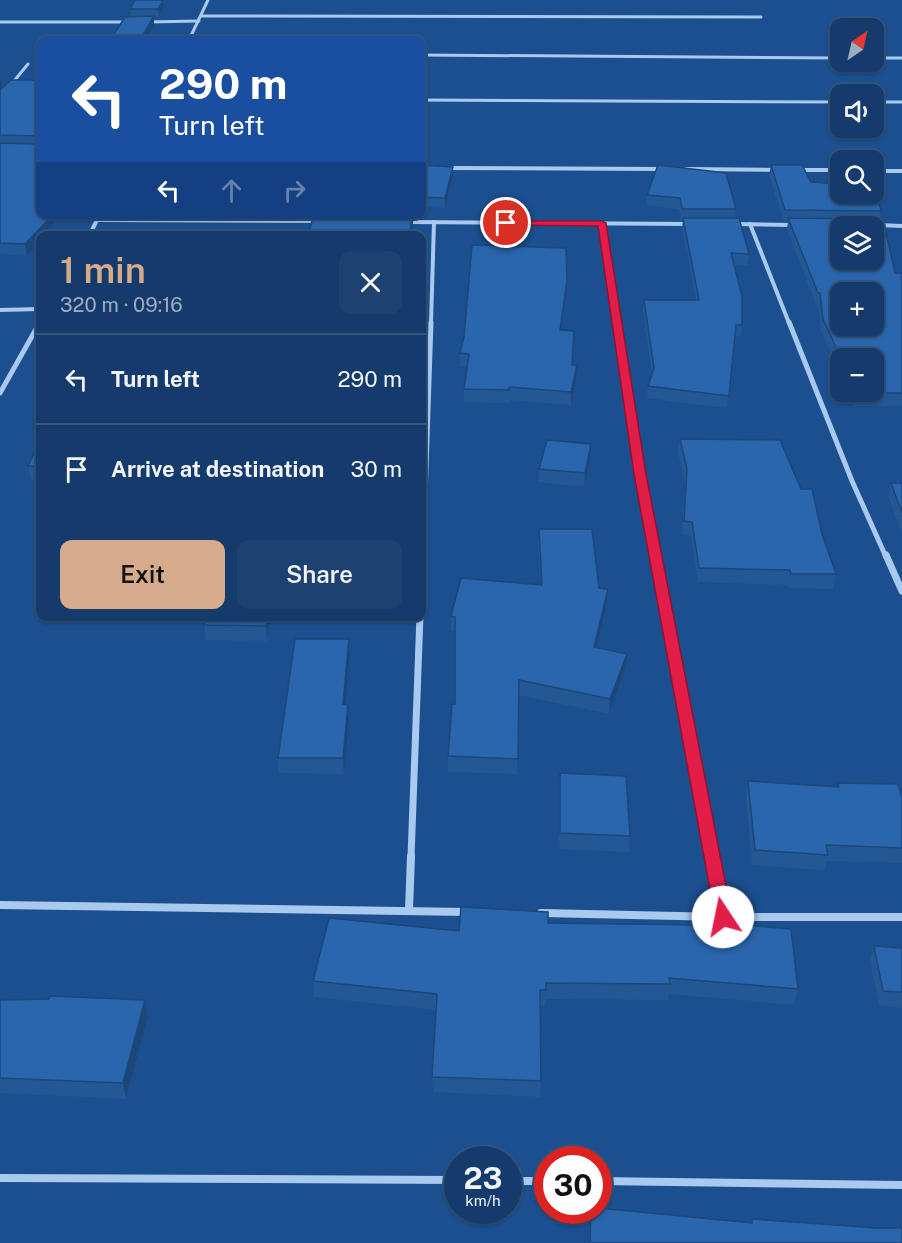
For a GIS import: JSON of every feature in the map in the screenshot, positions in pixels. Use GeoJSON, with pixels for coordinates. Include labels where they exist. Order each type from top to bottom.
{"type":"FeatureCollection","features":[{"type":"Feature","properties":{"kind":"street"},"geometry":{"type":"LineString","coordinates":[[191,36],[208,0]]}},
{"type":"Feature","properties":{"kind":"street"},"geometry":{"type":"LineString","coordinates":[[201,16],[761,17]]}},
{"type":"Feature","properties":{"kind":"street"},"geometry":{"type":"LineString","coordinates":[[0,22],[199,21]]}},
{"type":"Feature","properties":{"kind":"street"},"geometry":{"type":"LineString","coordinates":[[426,55],[830,58]]}},
{"type":"Feature","properties":{"kind":"street"},"geometry":{"type":"LineString","coordinates":[[884,58],[902,58]]}},
{"type":"Feature","properties":{"kind":"street"},"geometry":{"type":"LineString","coordinates":[[0,98],[28,64]]}},
{"type":"Feature","properties":{"kind":"street"},"geometry":{"type":"LineString","coordinates":[[426,100],[830,102]]}},
{"type":"Feature","properties":{"kind":"street"},"geometry":{"type":"LineString","coordinates":[[884,102],[902,102]]}},
{"type":"Feature","properties":{"kind":"street"},"geometry":{"type":"LineString","coordinates":[[445,168],[673,169]]}},
{"type":"Feature","properties":{"kind":"street"},"geometry":{"type":"LineString","coordinates":[[685,169],[780,170]]}},
{"type":"Feature","properties":{"kind":"street"},"geometry":{"type":"LineString","coordinates":[[792,170],[830,170]]}},
{"type":"Feature","properties":{"kind":"street"},"geometry":{"type":"LineString","coordinates":[[884,171],[902,171]]}},
{"type":"Feature","properties":{"kind":"street"},"geometry":{"type":"LineString","coordinates":[[92,231],[97,220],[321,221]]}},
{"type":"Feature","properties":{"kind":"street"},"geometry":{"type":"LineString","coordinates":[[400,222],[693,224]]}},
{"type":"Feature","properties":{"kind":"street"},"geometry":{"type":"LineString","coordinates":[[426,473],[435,222]]}},
{"type":"Feature","properties":{"kind":"street"},"geometry":{"type":"LineString","coordinates":[[602,223],[640,474],[723,917]]}},
{"type":"Feature","properties":{"kind":"street"},"geometry":{"type":"LineString","coordinates":[[727,224],[797,225]]}},
{"type":"Feature","properties":{"kind":"street"},"geometry":{"type":"LineString","coordinates":[[750,224],[852,481],[902,591]]}},
{"type":"Feature","properties":{"kind":"street"},"geometry":{"type":"LineString","coordinates":[[884,225],[902,226]]}},
{"type":"Feature","properties":{"kind":"street"},"geometry":{"type":"LineString","coordinates":[[0,310],[36,309]]}},
{"type":"Feature","properties":{"kind":"street"},"geometry":{"type":"LineString","coordinates":[[0,393],[36,328]]}},
{"type":"Feature","properties":{"kind":"street"},"geometry":{"type":"LineString","coordinates":[[410,910],[420,621]]}},
{"type":"Feature","properties":{"kind":"street"},"geometry":{"type":"LineString","coordinates":[[0,905],[479,912]]}},
{"type":"Feature","properties":{"kind":"street"},"geometry":{"type":"LineString","coordinates":[[537,913],[723,917],[902,916]]}},
{"type":"Feature","properties":{"kind":"street"},"geometry":{"type":"LineString","coordinates":[[0,1178],[444,1180]]}},
{"type":"Feature","properties":{"kind":"street"},"geometry":{"type":"LineString","coordinates":[[612,1181],[902,1185]]}},
{"type":"Feature","properties":{"kind":"building"},"geometry":{"type":"Polygon","coordinates":[[[135,0],[163,0],[158,9],[130,9],[135,0]]]}},
{"type":"Feature","properties":{"kind":"building"},"geometry":{"type":"Polygon","coordinates":[[[154,16],[142,36],[113,36],[125,17],[154,16]]]}},
{"type":"Feature","properties":{"kind":"building"},"geometry":{"type":"Polygon","coordinates":[[[11,80],[36,80],[36,136],[0,135],[0,90],[11,80]]]}},
{"type":"Feature","properties":{"kind":"building"},"geometry":{"type":"Polygon","coordinates":[[[0,143],[36,144],[36,219],[48,219],[25,244],[0,243],[0,143]]]}},
{"type":"Feature","properties":{"kind":"building"},"geometry":{"type":"Polygon","coordinates":[[[426,165],[453,167],[445,198],[426,197],[426,165]]]}},
{"type":"Feature","properties":{"kind":"building"},"geometry":{"type":"Polygon","coordinates":[[[658,165],[726,173],[736,209],[682,209],[680,198],[647,195],[658,165]]]}},
{"type":"Feature","properties":{"kind":"building"},"geometry":{"type":"Polygon","coordinates":[[[771,165],[802,165],[811,182],[830,183],[830,204],[879,204],[881,211],[785,210],[771,165]]]}},
{"type":"Feature","properties":{"kind":"building"},"geometry":{"type":"Polygon","coordinates":[[[683,218],[739,218],[749,254],[731,253],[742,296],[742,325],[736,325],[729,396],[648,386],[654,368],[644,300],[699,300],[683,218]]]}},
{"type":"Feature","properties":{"kind":"building"},"geometry":{"type":"Polygon","coordinates":[[[788,218],[830,218],[830,270],[884,270],[884,224],[895,273],[902,273],[902,393],[884,393],[884,348],[836,348],[831,336],[884,336],[884,282],[830,282],[830,334],[823,319],[820,293],[818,293],[788,218]]]}},
{"type":"Feature","properties":{"kind":"building"},"geometry":{"type":"Polygon","coordinates":[[[312,219],[412,219],[410,231],[310,231],[312,219]]]}},
{"type":"Feature","properties":{"kind":"building"},"geometry":{"type":"Polygon","coordinates":[[[472,245],[566,248],[567,280],[560,330],[574,331],[572,365],[577,365],[571,392],[509,387],[509,390],[464,389],[469,354],[460,353],[464,337],[472,245]]]}},
{"type":"Feature","properties":{"kind":"building"},"geometry":{"type":"Polygon","coordinates":[[[680,439],[780,440],[801,489],[812,489],[822,534],[836,574],[791,574],[790,570],[699,568],[692,522],[684,521],[687,469],[680,439]]]}},
{"type":"Feature","properties":{"kind":"building"},"geometry":{"type":"Polygon","coordinates":[[[547,440],[591,444],[585,473],[539,469],[547,440]]]}},
{"type":"Feature","properties":{"kind":"building"},"geometry":{"type":"Polygon","coordinates":[[[36,449],[36,466],[28,466],[36,449]]]}},
{"type":"Feature","properties":{"kind":"building"},"geometry":{"type":"Polygon","coordinates":[[[891,483],[902,483],[902,513],[891,483]]]}},
{"type":"Feature","properties":{"kind":"building"},"geometry":{"type":"Polygon","coordinates":[[[539,529],[592,529],[599,588],[608,589],[594,647],[627,654],[610,699],[519,680],[518,759],[448,756],[452,704],[455,704],[455,617],[451,616],[461,578],[542,585],[539,529]]]}},
{"type":"Feature","properties":{"kind":"building"},"geometry":{"type":"Polygon","coordinates":[[[205,621],[266,621],[266,626],[204,625],[205,621]]]}},
{"type":"Feature","properties":{"kind":"building"},"geometry":{"type":"Polygon","coordinates":[[[295,639],[349,639],[343,704],[348,705],[343,758],[278,758],[295,639]]]}},
{"type":"Feature","properties":{"kind":"building"},"geometry":{"type":"Polygon","coordinates":[[[560,773],[626,776],[630,836],[560,833],[560,773]]]}},
{"type":"Feature","properties":{"kind":"building"},"geometry":{"type":"Polygon","coordinates":[[[748,781],[839,787],[838,783],[898,784],[902,797],[902,848],[826,845],[828,855],[755,850],[748,781]]]}},
{"type":"Feature","properties":{"kind":"building"},"geometry":{"type":"Polygon","coordinates":[[[461,907],[548,912],[548,923],[699,925],[698,921],[791,929],[798,989],[669,978],[670,984],[546,983],[546,990],[540,990],[541,1081],[432,1077],[437,994],[313,981],[329,918],[459,931],[461,907]]]}},
{"type":"Feature","properties":{"kind":"building"},"geometry":{"type":"Polygon","coordinates":[[[874,946],[902,948],[902,992],[883,991],[874,946]]]}},
{"type":"Feature","properties":{"kind":"building"},"geometry":{"type":"Polygon","coordinates":[[[50,996],[145,1000],[123,1083],[0,1078],[0,1000],[49,999],[50,996]]]}},
{"type":"Feature","properties":{"kind":"building"},"geometry":{"type":"Polygon","coordinates":[[[612,1209],[752,1223],[752,1219],[902,1228],[902,1243],[590,1243],[591,1224],[612,1224],[612,1209]]]}},
{"type":"Feature","properties":{"kind":"route"},"geometry":{"type":"LineString","coordinates":[[506,223],[602,223],[640,474],[723,917]]}}]}
